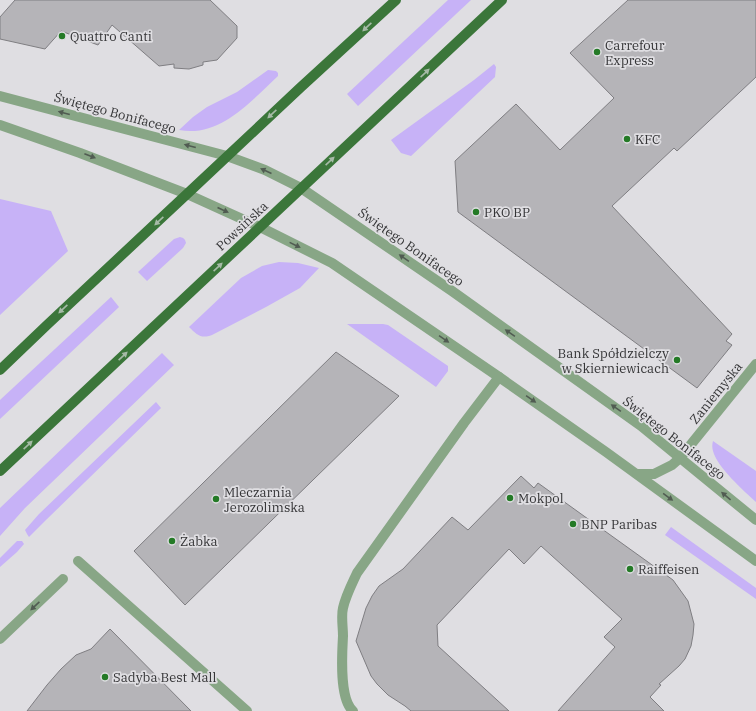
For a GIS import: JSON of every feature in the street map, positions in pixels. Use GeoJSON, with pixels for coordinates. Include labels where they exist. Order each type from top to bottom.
{"type":"FeatureCollection","features":[{"type":"Feature","properties":{"kind":"main road"},"geometry":{"type":"LineString","coordinates":[[0,370],[227,156],[396,0]]}},
{"type":"Feature","properties":{"kind":"main road","name":"Powsińska"},"geometry":{"type":"LineString","coordinates":[[0,472],[502,0]]}},
{"type":"Feature","properties":{"kind":"street","name":"Świętego Bonifacego"},"geometry":{"type":"LineString","coordinates":[[0,96],[227,156],[265,170],[301,188],[452,291],[641,426],[756,520]]}},
{"type":"Feature","properties":{"kind":"street"},"geometry":{"type":"LineString","coordinates":[[0,125],[80,153],[187,194],[260,227],[332,263],[499,377],[637,474],[756,561]]}},
{"type":"Feature","properties":{"kind":"street","name":"Zaniemyska"},"geometry":{"type":"LineString","coordinates":[[637,474],[654,474],[672,465],[680,458],[756,364]]}},
{"type":"Feature","properties":{"kind":"street"},"geometry":{"type":"LineString","coordinates":[[353,711],[349,707],[344,690],[342,670],[343,609],[348,591],[357,573],[499,377]]}},
{"type":"Feature","properties":{"kind":"street"},"geometry":{"type":"LineString","coordinates":[[78,562],[247,711]]}},
{"type":"Feature","properties":{"kind":"street"},"geometry":{"type":"LineString","coordinates":[[0,639],[63,579]]}},
{"type":"Feature","properties":{"kind":"shaded area"},"geometry":{"type":"Polygon","coordinates":[[[448,0],[471,0],[358,106],[347,94],[448,0]]]}},
{"type":"Feature","properties":{"kind":"shaded area"},"geometry":{"type":"Polygon","coordinates":[[[494,64],[496,67],[495,77],[411,156],[401,153],[391,140],[494,64]]]}},
{"type":"Feature","properties":{"kind":"shaded area"},"geometry":{"type":"Polygon","coordinates":[[[268,70],[276,71],[278,76],[246,106],[234,115],[221,123],[208,128],[194,131],[179,130],[207,107],[237,92],[268,70]]]}},
{"type":"Feature","properties":{"kind":"shaded area"},"geometry":{"type":"Polygon","coordinates":[[[0,199],[51,211],[68,251],[0,315],[0,199]]]}},
{"type":"Feature","properties":{"kind":"shaded area"},"geometry":{"type":"Polygon","coordinates":[[[180,237],[184,239],[186,243],[183,248],[147,281],[138,272],[174,239],[180,237]]]}},
{"type":"Feature","properties":{"kind":"shaded area"},"geometry":{"type":"Polygon","coordinates":[[[279,262],[298,263],[319,268],[300,288],[212,335],[205,337],[199,336],[189,327],[241,278],[262,266],[279,262]]]}},
{"type":"Feature","properties":{"kind":"shaded area"},"geometry":{"type":"Polygon","coordinates":[[[111,297],[119,307],[0,419],[0,400],[111,297]]]}},
{"type":"Feature","properties":{"kind":"shaded area"},"geometry":{"type":"Polygon","coordinates":[[[347,324],[388,325],[448,366],[448,371],[436,387],[347,324]]]}},
{"type":"Feature","properties":{"kind":"shaded area"},"geometry":{"type":"Polygon","coordinates":[[[162,353],[174,365],[25,508],[0,536],[0,508],[162,353]]]}},
{"type":"Feature","properties":{"kind":"shaded area"},"geometry":{"type":"Polygon","coordinates":[[[156,402],[161,408],[29,537],[25,530],[39,514],[156,402]]]}},
{"type":"Feature","properties":{"kind":"shaded area"},"geometry":{"type":"Polygon","coordinates":[[[713,441],[756,471],[756,502],[720,464],[713,451],[713,441]]]}},
{"type":"Feature","properties":{"kind":"shaded area"},"geometry":{"type":"Polygon","coordinates":[[[671,527],[756,588],[756,599],[665,535],[671,527]]]}},
{"type":"Feature","properties":{"kind":"shaded area"},"geometry":{"type":"Polygon","coordinates":[[[17,541],[22,541],[24,544],[0,567],[0,558],[17,541]]]}},
{"type":"Feature","properties":{"kind":"building"},"geometry":{"type":"Polygon","coordinates":[[[15,0],[210,0],[237,26],[237,38],[217,60],[203,62],[203,65],[189,69],[174,68],[174,64],[159,66],[112,25],[98,45],[61,31],[45,49],[0,39],[0,17],[15,0]]]}},
{"type":"Feature","properties":{"kind":"building"},"geometry":{"type":"Polygon","coordinates":[[[628,0],[756,0],[756,77],[677,151],[674,148],[612,206],[732,334],[726,341],[732,345],[697,388],[458,212],[455,161],[516,104],[560,150],[614,98],[570,53],[628,0]]]}},
{"type":"Feature","properties":{"kind":"building"},"geometry":{"type":"Polygon","coordinates":[[[336,352],[399,396],[185,605],[134,551],[336,352]]]}},
{"type":"Feature","properties":{"kind":"building"},"geometry":{"type":"Polygon","coordinates":[[[521,476],[534,488],[538,483],[673,580],[688,601],[694,624],[691,646],[685,659],[659,684],[661,685],[650,697],[664,711],[558,711],[615,647],[604,637],[622,619],[541,546],[524,564],[509,549],[437,625],[438,646],[509,711],[411,711],[388,695],[371,676],[356,641],[366,608],[379,586],[403,569],[452,517],[468,530],[521,476]]]}},
{"type":"Feature","properties":{"kind":"building","name":"Sadyba Best Mall"},"geometry":{"type":"Polygon","coordinates":[[[110,629],[191,711],[27,711],[61,669],[76,655],[91,649],[110,629]]]}},
{"type":"Feature","properties":{"kind":"place","name":"Quattro Canti"},"geometry":{"type":"Point","coordinates":[62,36]}},
{"type":"Feature","properties":{"kind":"place","name":"Carrefour Express"},"geometry":{"type":"Point","coordinates":[597,52]}},
{"type":"Feature","properties":{"kind":"place","name":"KFC"},"geometry":{"type":"Point","coordinates":[627,139]}},
{"type":"Feature","properties":{"kind":"place","name":"PKO BP"},"geometry":{"type":"Point","coordinates":[476,212]}},
{"type":"Feature","properties":{"kind":"place","name":"Bank Spółdzielczy w Skierniewicach"},"geometry":{"type":"Point","coordinates":[677,360]}},
{"type":"Feature","properties":{"kind":"place","name":"Mokpol"},"geometry":{"type":"Point","coordinates":[510,498]}},
{"type":"Feature","properties":{"kind":"place","name":"Mleczarnia Jerozolimska"},"geometry":{"type":"Point","coordinates":[216,499]}},
{"type":"Feature","properties":{"kind":"place","name":"BNP Paribas"},"geometry":{"type":"Point","coordinates":[573,524]}},
{"type":"Feature","properties":{"kind":"place","name":"Żabka"},"geometry":{"type":"Point","coordinates":[172,541]}},
{"type":"Feature","properties":{"kind":"place","name":"Raiffeisen"},"geometry":{"type":"Point","coordinates":[630,569]}},
{"type":"Feature","properties":{"kind":"place","name":"Sadyba Best Mall"},"geometry":{"type":"Point","coordinates":[105,677]}}]}
